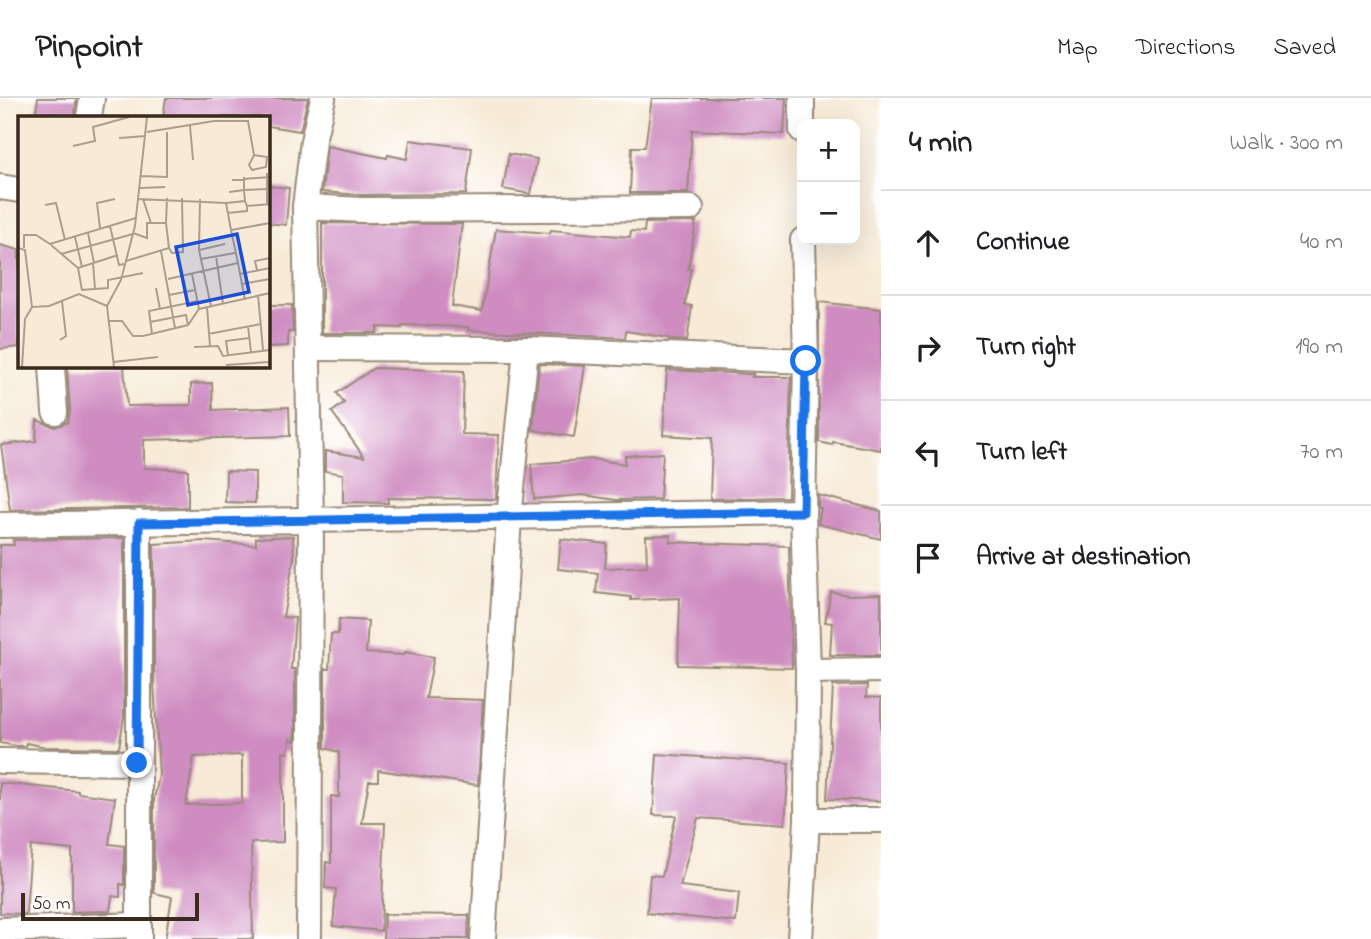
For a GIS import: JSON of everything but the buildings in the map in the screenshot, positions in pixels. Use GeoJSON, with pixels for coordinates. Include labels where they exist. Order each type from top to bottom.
{"type":"FeatureCollection","features":[{"type":"Feature","properties":{"kind":"street"},"geometry":{"type":"LineString","coordinates":[[89,116],[93,98]]}},
{"type":"Feature","properties":{"kind":"street"},"geometry":{"type":"LineString","coordinates":[[309,939],[311,521],[305,207],[313,141],[323,98]]}},
{"type":"Feature","properties":{"kind":"street"},"geometry":{"type":"LineString","coordinates":[[802,98],[802,119]]}},
{"type":"Feature","properties":{"kind":"street"},"geometry":{"type":"LineString","coordinates":[[0,187],[18,190]]}},
{"type":"Feature","properties":{"kind":"street"},"geometry":{"type":"LineString","coordinates":[[305,207],[362,210],[691,208]]}},
{"type":"Feature","properties":{"kind":"street"},"geometry":{"type":"LineString","coordinates":[[800,939],[807,820],[808,671],[803,512],[806,361],[803,245]]}},
{"type":"Feature","properties":{"kind":"street"},"geometry":{"type":"LineString","coordinates":[[308,348],[526,349],[806,361]]}},
{"type":"Feature","properties":{"kind":"street"},"geometry":{"type":"LineString","coordinates":[[483,939],[509,517],[526,349]]}},
{"type":"Feature","properties":{"kind":"street"},"geometry":{"type":"LineString","coordinates":[[52,368],[55,412]]}},
{"type":"Feature","properties":{"kind":"street"},"geometry":{"type":"LineString","coordinates":[[0,525],[803,512]]}},
{"type":"Feature","properties":{"kind":"street"},"geometry":{"type":"LineString","coordinates":[[0,930],[139,932],[139,523]]}},
{"type":"Feature","properties":{"kind":"street"},"geometry":{"type":"LineString","coordinates":[[808,671],[881,670]]}},
{"type":"Feature","properties":{"kind":"street"},"geometry":{"type":"LineString","coordinates":[[0,761],[137,763]]}},
{"type":"Feature","properties":{"kind":"street"},"geometry":{"type":"LineString","coordinates":[[807,820],[881,820]]}},
{"type":"Feature","properties":{"kind":"route"},"geometry":{"type":"LineString","coordinates":[[137,763],[139,523],[803,512],[806,361]]}}]}
